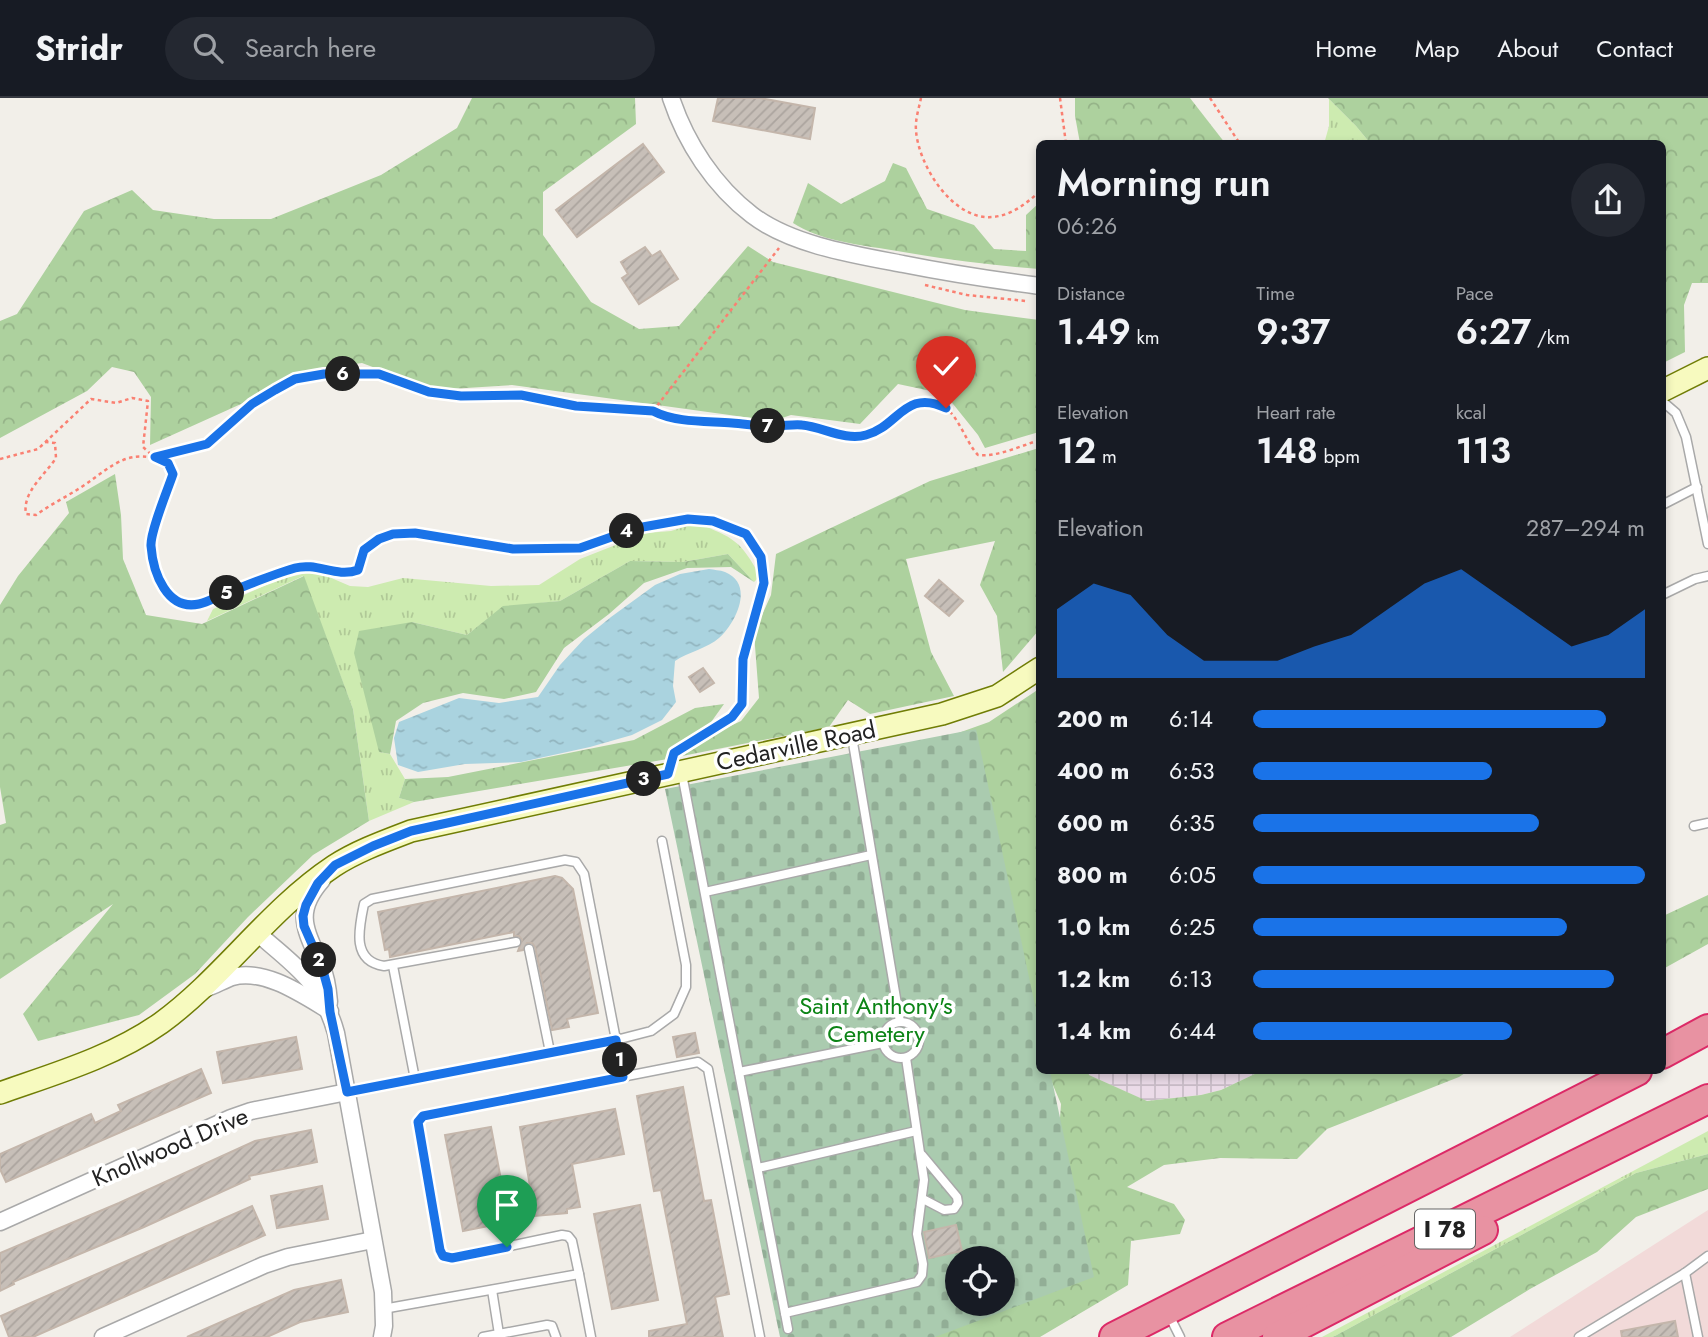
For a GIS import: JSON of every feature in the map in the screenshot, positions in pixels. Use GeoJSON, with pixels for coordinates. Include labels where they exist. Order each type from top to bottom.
{"type":"FeatureCollection","features":[{"type":"Feature","properties":{"kind":"highway"},"geometry":{"type":"LineString","coordinates":[[1666,1054],[1708,1028]]}},
{"type":"Feature","properties":{"kind":"highway"},"geometry":{"type":"LineString","coordinates":[[1666,1054],[1708,1035]]}},
{"type":"Feature","properties":{"kind":"highway","name":"I 78"},"geometry":{"type":"LineString","coordinates":[[1114,1337],[1629,1074]]}},
{"type":"Feature","properties":{"kind":"highway","name":"I 78"},"geometry":{"type":"LineString","coordinates":[[1227,1337],[1708,1099]]}},
{"type":"Feature","properties":{"kind":"highway"},"geometry":{"type":"LineString","coordinates":[[1277,1337],[1601,1167],[1663,1121]]}},
{"type":"Feature","properties":{"kind":"main road"},"geometry":{"type":"LineString","coordinates":[[1666,389],[1708,368]]}},
{"type":"Feature","properties":{"kind":"main road","name":"Cedarville Road"},"geometry":{"type":"LineString","coordinates":[[0,1093],[61,1072],[143,1036],[180,1009],[302,890],[335,865],[373,846],[411,831],[974,705],[1016,685],[1036,671]]}},
{"type":"Feature","properties":{"kind":"street"},"geometry":{"type":"LineString","coordinates":[[671,98],[683,129],[707,169],[753,216],[799,240],[847,254],[1036,285]]}},
{"type":"Feature","properties":{"kind":"street"},"geometry":{"type":"LineString","coordinates":[[335,865],[318,883],[303,916],[309,940],[322,967],[347,1092],[383,1309],[382,1337]]}},
{"type":"Feature","properties":{"kind":"street"},"geometry":{"type":"LineString","coordinates":[[256,932],[307,976],[321,994],[330,1012]]}},
{"type":"Feature","properties":{"kind":"street"},"geometry":{"type":"LineString","coordinates":[[196,993],[233,977],[253,976],[268,979],[294,991],[330,1012]]}},
{"type":"Feature","properties":{"kind":"street","name":"Knollwood Drive"},"geometry":{"type":"LineString","coordinates":[[0,1222],[232,1118],[251,1111],[347,1092]]}},
{"type":"Feature","properties":{"kind":"street"},"geometry":{"type":"LineString","coordinates":[[103,1337],[264,1265],[288,1257],[373,1240]]}},
{"type":"Feature","properties":{"kind":"lane"},"geometry":{"type":"LineString","coordinates":[[1666,404],[1676,413],[1686,437],[1708,544]]}},
{"type":"Feature","properties":{"kind":"lane"},"geometry":{"type":"LineString","coordinates":[[1666,503],[1697,487]]}},
{"type":"Feature","properties":{"kind":"lane"},"geometry":{"type":"LineString","coordinates":[[358,570],[364,550],[379,539],[393,534],[415,533],[513,549],[580,548],[637,528],[688,519],[713,521],[746,534],[761,557],[764,583],[743,659],[742,704],[732,717],[674,753],[675,772],[705,892],[788,1329]]}},
{"type":"Feature","properties":{"kind":"lane"},"geometry":{"type":"LineString","coordinates":[[1666,593],[1695,579],[1708,576]]}},
{"type":"Feature","properties":{"kind":"lane"},"geometry":{"type":"LineString","coordinates":[[852,734],[900,1022]]}},
{"type":"Feature","properties":{"kind":"lane"},"geometry":{"type":"LineString","coordinates":[[1695,826],[1708,823]]}},
{"type":"Feature","properties":{"kind":"lane"},"geometry":{"type":"LineString","coordinates":[[347,1092],[616,1040],[651,1031],[674,1014],[686,987],[686,965],[662,841]]}},
{"type":"Feature","properties":{"kind":"lane"},"geometry":{"type":"LineString","coordinates":[[705,892],[871,855]]}},
{"type":"Feature","properties":{"kind":"lane"},"geometry":{"type":"LineString","coordinates":[[516,942],[393,966],[374,965],[366,959],[359,936],[364,904],[372,899],[565,860],[576,862],[584,874],[623,1077]]}},
{"type":"Feature","properties":{"kind":"lane"},"geometry":{"type":"LineString","coordinates":[[529,949],[550,1052]]}},
{"type":"Feature","properties":{"kind":"lane"},"geometry":{"type":"LineString","coordinates":[[393,966],[415,1079]]}},
{"type":"Feature","properties":{"kind":"lane"},"geometry":{"type":"LineString","coordinates":[[900,1022],[911,1025],[919,1034],[920,1040],[916,1052],[906,1058],[894,1057],[885,1049],[883,1043],[885,1031],[900,1022]]}},
{"type":"Feature","properties":{"kind":"lane"},"geometry":{"type":"LineString","coordinates":[[739,1072],[883,1043]]}},
{"type":"Feature","properties":{"kind":"lane"},"geometry":{"type":"LineString","coordinates":[[785,1312],[916,1282],[922,1275],[923,1264],[917,1234],[924,1180],[906,1058]]}},
{"type":"Feature","properties":{"kind":"lane"},"geometry":{"type":"LineString","coordinates":[[590,1337],[572,1241],[568,1236],[562,1235],[452,1258],[443,1256],[437,1237],[418,1122],[423,1116],[698,1062],[708,1069],[760,1337]]}},
{"type":"Feature","properties":{"kind":"lane"},"geometry":{"type":"LineString","coordinates":[[758,1168],[916,1130]]}},
{"type":"Feature","properties":{"kind":"lane"},"geometry":{"type":"LineString","coordinates":[[920,1152],[957,1196],[958,1203],[954,1209],[944,1210],[923,1199]]}},
{"type":"Feature","properties":{"kind":"lane"},"geometry":{"type":"LineString","coordinates":[[1579,1337],[1685,1273],[1708,1256]]}},
{"type":"Feature","properties":{"kind":"lane"},"geometry":{"type":"LineString","coordinates":[[1685,1273],[1698,1337]]}},
{"type":"Feature","properties":{"kind":"lane"},"geometry":{"type":"LineString","coordinates":[[383,1309],[579,1275]]}},
{"type":"Feature","properties":{"kind":"lane"},"geometry":{"type":"LineString","coordinates":[[492,1290],[499,1334]]}},
{"type":"Feature","properties":{"kind":"lane"},"geometry":{"type":"LineString","coordinates":[[1166,1310],[1180,1337]]}},
{"type":"Feature","properties":{"kind":"lane"},"geometry":{"type":"LineString","coordinates":[[483,1337],[547,1325],[552,1326],[556,1337]]}},
{"type":"Feature","properties":{"kind":"path"},"geometry":{"type":"LineString","coordinates":[[921,98],[916,130],[921,155],[942,192],[976,215],[992,218],[1023,207],[1036,195]]}},
{"type":"Feature","properties":{"kind":"path"},"geometry":{"type":"LineString","coordinates":[[1060,98],[1065,140]]}},
{"type":"Feature","properties":{"kind":"path"},"geometry":{"type":"LineString","coordinates":[[1210,98],[1237,140]]}},
{"type":"Feature","properties":{"kind":"path"},"geometry":{"type":"LineString","coordinates":[[653,411],[779,248]]}},
{"type":"Feature","properties":{"kind":"path"},"geometry":{"type":"LineString","coordinates":[[45,442],[55,443],[56,458],[27,495],[24,505],[26,514],[36,515],[122,459],[138,455],[155,457],[207,444],[252,404],[275,390],[295,379],[324,374],[379,374],[429,392],[461,396],[521,395],[576,406],[653,411],[694,421],[757,426],[802,425],[844,435],[861,436],[876,432],[904,409],[918,402],[933,401],[946,408],[978,455],[987,456],[1036,441]]}},
{"type":"Feature","properties":{"kind":"path"},"geometry":{"type":"LineString","coordinates":[[0,459],[38,449],[91,399],[116,403],[132,398],[148,401],[143,447],[168,463],[173,474],[151,544],[167,595],[180,604],[198,604],[297,567],[322,567],[349,573],[358,570]]}},
{"type":"Feature","properties":{"kind":"shaded area"},"geometry":{"type":"Polygon","coordinates":[[[1255,1074],[1221,1090],[1201,1095],[1146,1101],[1089,1075],[1255,1074]]]}},
{"type":"Feature","properties":{"kind":"shaded area"},"geometry":{"type":"Polygon","coordinates":[[[1708,1210],[1708,1337],[1510,1337],[1708,1210]]]}},
{"type":"Feature","properties":{"kind":"green space"},"geometry":{"type":"Polygon","coordinates":[[[472,98],[635,98],[636,124],[543,192],[543,235],[591,302],[639,329],[679,326],[748,246],[773,262],[965,310],[1036,320],[1036,433],[985,448],[978,435],[945,394],[898,384],[860,424],[791,415],[773,421],[512,385],[434,390],[362,363],[295,373],[241,404],[150,445],[151,397],[134,372],[112,367],[87,391],[0,438],[0,321],[17,314],[84,211],[132,190],[153,210],[214,219],[271,219],[381,175],[457,128],[472,98]]]}},
{"type":"Feature","properties":{"kind":"green space"},"geometry":{"type":"Polygon","coordinates":[[[1075,98],[1190,98],[1223,140],[1079,140],[1075,98]]]}},
{"type":"Feature","properties":{"kind":"green space"},"geometry":{"type":"Polygon","coordinates":[[[1328,98],[1708,98],[1708,283],[1692,283],[1684,305],[1685,352],[1666,362],[1666,140],[1368,140],[1328,98]]]}},
{"type":"Feature","properties":{"kind":"green space"},"geometry":{"type":"Polygon","coordinates":[[[1329,99],[1368,140],[1325,140],[1329,126],[1329,99]]]}},
{"type":"Feature","properties":{"kind":"green space"},"geometry":{"type":"Polygon","coordinates":[[[893,163],[906,168],[927,209],[974,225],[994,249],[1026,251],[1026,215],[1036,206],[1036,269],[962,261],[849,243],[814,234],[793,223],[808,183],[841,204],[885,181],[893,163]]]}},
{"type":"Feature","properties":{"kind":"green space"},"geometry":{"type":"Polygon","coordinates":[[[1036,449],[1036,634],[1003,672],[997,616],[980,585],[995,541],[906,559],[931,652],[954,696],[870,714],[848,700],[829,727],[662,760],[414,802],[399,798],[405,779],[448,777],[634,740],[695,708],[724,704],[709,725],[713,734],[741,721],[759,698],[754,633],[771,595],[776,554],[930,481],[1036,449]]]}},
{"type":"Feature","properties":{"kind":"green space"},"geometry":{"type":"Polygon","coordinates":[[[115,474],[121,515],[123,559],[146,615],[202,624],[304,576],[353,709],[369,821],[313,855],[248,917],[195,974],[139,1015],[38,1041],[23,1014],[113,904],[0,979],[0,825],[6,823],[0,787],[0,605],[18,576],[69,513],[66,502],[115,474]]]}},
{"type":"Feature","properties":{"kind":"green space"},"geometry":{"type":"Polygon","coordinates":[[[697,523],[728,537],[741,547],[760,576],[754,582],[728,554],[683,562],[630,561],[560,601],[503,607],[467,635],[412,622],[379,752],[390,754],[405,779],[399,798],[414,802],[369,821],[353,709],[303,576],[207,621],[213,609],[277,580],[315,571],[350,586],[368,587],[403,578],[491,586],[539,585],[580,559],[646,533],[671,531],[697,523]]]}},
{"type":"Feature","properties":{"kind":"green space"},"geometry":{"type":"Polygon","coordinates":[[[728,554],[754,582],[731,567],[687,568],[644,583],[564,648],[536,692],[504,699],[463,693],[423,703],[396,721],[390,754],[379,752],[354,653],[359,631],[412,622],[467,635],[503,606],[560,601],[630,561],[683,562],[728,554]]]}},
{"type":"Feature","properties":{"kind":"green space"},"geometry":{"type":"Polygon","coordinates":[[[1036,691],[1036,1044],[919,747],[989,722],[1036,691]]]}},
{"type":"Feature","properties":{"kind":"green space","name":"Saint Anthony's Cemetery"},"geometry":{"type":"Polygon","coordinates":[[[976,729],[1036,1010],[1036,1074],[1051,1074],[1094,1277],[1015,1307],[1015,1246],[945,1246],[945,1316],[991,1316],[935,1337],[780,1337],[665,789],[976,729]]]}},
{"type":"Feature","properties":{"kind":"green space"},"geometry":{"type":"Polygon","coordinates":[[[1708,895],[1708,944],[1666,967],[1666,915],[1708,895]]]}},
{"type":"Feature","properties":{"kind":"green space"},"geometry":{"type":"Polygon","coordinates":[[[1048,1074],[1089,1074],[1147,1101],[1221,1090],[1255,1074],[1464,1074],[1327,1129],[1297,1159],[1220,1158],[1164,1165],[1127,1187],[1174,1204],[1185,1220],[1180,1234],[1131,1241],[1128,1285],[1040,1337],[891,1337],[945,1310],[945,1316],[1015,1316],[1015,1277],[1055,1187],[1061,1104],[1048,1074]]]}},
{"type":"Feature","properties":{"kind":"green space"},"geometry":{"type":"Polygon","coordinates":[[[1708,1131],[1708,1154],[1636,1173],[1333,1337],[1322,1337],[1708,1131]]]}},
{"type":"Feature","properties":{"kind":"green space"},"geometry":{"type":"Polygon","coordinates":[[[1708,1154],[1708,1189],[1636,1217],[1597,1252],[1451,1337],[1333,1337],[1636,1173],[1708,1154]]]}},
{"type":"Feature","properties":{"kind":"water"},"geometry":{"type":"Polygon","coordinates":[[[709,569],[725,572],[734,578],[739,585],[740,604],[731,623],[719,638],[675,661],[673,686],[676,702],[662,720],[632,735],[521,762],[465,764],[418,772],[398,765],[394,738],[399,722],[459,698],[499,703],[538,697],[560,665],[584,639],[611,617],[655,585],[680,574],[709,569]]]}},
{"type":"Feature","properties":{"kind":"building"},"geometry":{"type":"Polygon","coordinates":[[[718,98],[760,98],[815,108],[810,139],[713,121],[718,98]]]}},
{"type":"Feature","properties":{"kind":"building"},"geometry":{"type":"Polygon","coordinates":[[[643,144],[664,172],[577,237],[556,210],[643,144]]]}},
{"type":"Feature","properties":{"kind":"building"},"geometry":{"type":"Polygon","coordinates":[[[645,247],[652,256],[660,251],[678,279],[639,304],[622,278],[628,274],[621,262],[645,247]]]}},
{"type":"Feature","properties":{"kind":"building"},"geometry":{"type":"Polygon","coordinates":[[[939,580],[963,601],[949,616],[925,596],[939,580]]]}},
{"type":"Feature","properties":{"kind":"building"},"geometry":{"type":"Polygon","coordinates":[[[703,668],[714,683],[700,692],[689,677],[703,668]]]}},
{"type":"Feature","properties":{"kind":"building"},"geometry":{"type":"Polygon","coordinates":[[[555,876],[562,878],[573,889],[598,1013],[567,1019],[569,1027],[552,1030],[535,947],[532,943],[527,943],[523,950],[518,951],[522,940],[519,936],[514,936],[514,932],[390,957],[389,949],[385,950],[378,912],[555,876]]]}},
{"type":"Feature","properties":{"kind":"building"},"geometry":{"type":"Polygon","coordinates":[[[695,1033],[699,1053],[677,1057],[673,1037],[695,1033]]]}},
{"type":"Feature","properties":{"kind":"building"},"geometry":{"type":"Polygon","coordinates":[[[296,1037],[302,1069],[223,1083],[217,1052],[296,1037]]]}},
{"type":"Feature","properties":{"kind":"building"},"geometry":{"type":"Polygon","coordinates":[[[201,1069],[211,1093],[6,1182],[0,1169],[0,1154],[91,1114],[95,1123],[121,1111],[118,1105],[201,1069]]]}},
{"type":"Feature","properties":{"kind":"building"},"geometry":{"type":"Polygon","coordinates":[[[683,1087],[704,1201],[711,1200],[729,1294],[715,1297],[723,1337],[649,1337],[649,1331],[687,1324],[661,1190],[654,1191],[637,1096],[683,1087]]]}},
{"type":"Feature","properties":{"kind":"building"},"geometry":{"type":"Polygon","coordinates":[[[615,1109],[624,1154],[572,1164],[580,1207],[567,1209],[567,1213],[535,1216],[520,1127],[615,1109]]]}},
{"type":"Feature","properties":{"kind":"building"},"geometry":{"type":"Polygon","coordinates":[[[491,1127],[509,1222],[463,1231],[445,1135],[491,1127]]]}},
{"type":"Feature","properties":{"kind":"building"},"geometry":{"type":"Polygon","coordinates":[[[311,1130],[317,1162],[249,1176],[250,1179],[13,1282],[14,1284],[0,1291],[0,1253],[255,1141],[311,1130]]]}},
{"type":"Feature","properties":{"kind":"building"},"geometry":{"type":"Polygon","coordinates":[[[322,1186],[328,1219],[277,1228],[271,1196],[322,1186]]]}},
{"type":"Feature","properties":{"kind":"building"},"geometry":{"type":"Polygon","coordinates":[[[640,1205],[658,1300],[612,1309],[594,1214],[640,1205]]]}},
{"type":"Feature","properties":{"kind":"building"},"geometry":{"type":"Polygon","coordinates":[[[252,1206],[265,1235],[33,1337],[9,1337],[1,1316],[252,1206]]]}},
{"type":"Feature","properties":{"kind":"building"},"geometry":{"type":"Polygon","coordinates":[[[956,1225],[961,1246],[945,1246],[945,1255],[929,1258],[924,1232],[956,1225]]]}},
{"type":"Feature","properties":{"kind":"building"},"geometry":{"type":"Polygon","coordinates":[[[341,1280],[348,1312],[300,1322],[267,1337],[187,1337],[294,1290],[341,1280]]]}},
{"type":"Feature","properties":{"kind":"building"},"geometry":{"type":"Polygon","coordinates":[[[1675,1321],[1678,1337],[1622,1337],[1621,1331],[1675,1321]]]}},
{"type":"Feature","properties":{"kind":"route"},"geometry":{"type":"LineString","coordinates":[[507,1247],[452,1258],[443,1256],[417,1129],[418,1122],[423,1116],[623,1077],[616,1040],[347,1092],[330,1012],[328,989],[322,967],[304,926],[306,905],[318,883],[335,865],[411,831],[668,774],[674,753],[732,717],[742,704],[743,659],[756,620],[764,583],[761,557],[746,534],[713,521],[688,519],[637,528],[580,548],[513,549],[415,533],[393,534],[379,539],[364,550],[358,570],[349,573],[322,567],[297,567],[198,604],[180,604],[167,595],[151,544],[173,474],[168,463],[155,457],[174,450],[207,444],[252,404],[275,390],[295,379],[324,374],[379,374],[429,392],[461,396],[521,395],[576,406],[653,411],[694,421],[757,426],[802,425],[844,435],[861,436],[876,432],[904,409],[918,402],[933,401],[946,408]]}}]}
